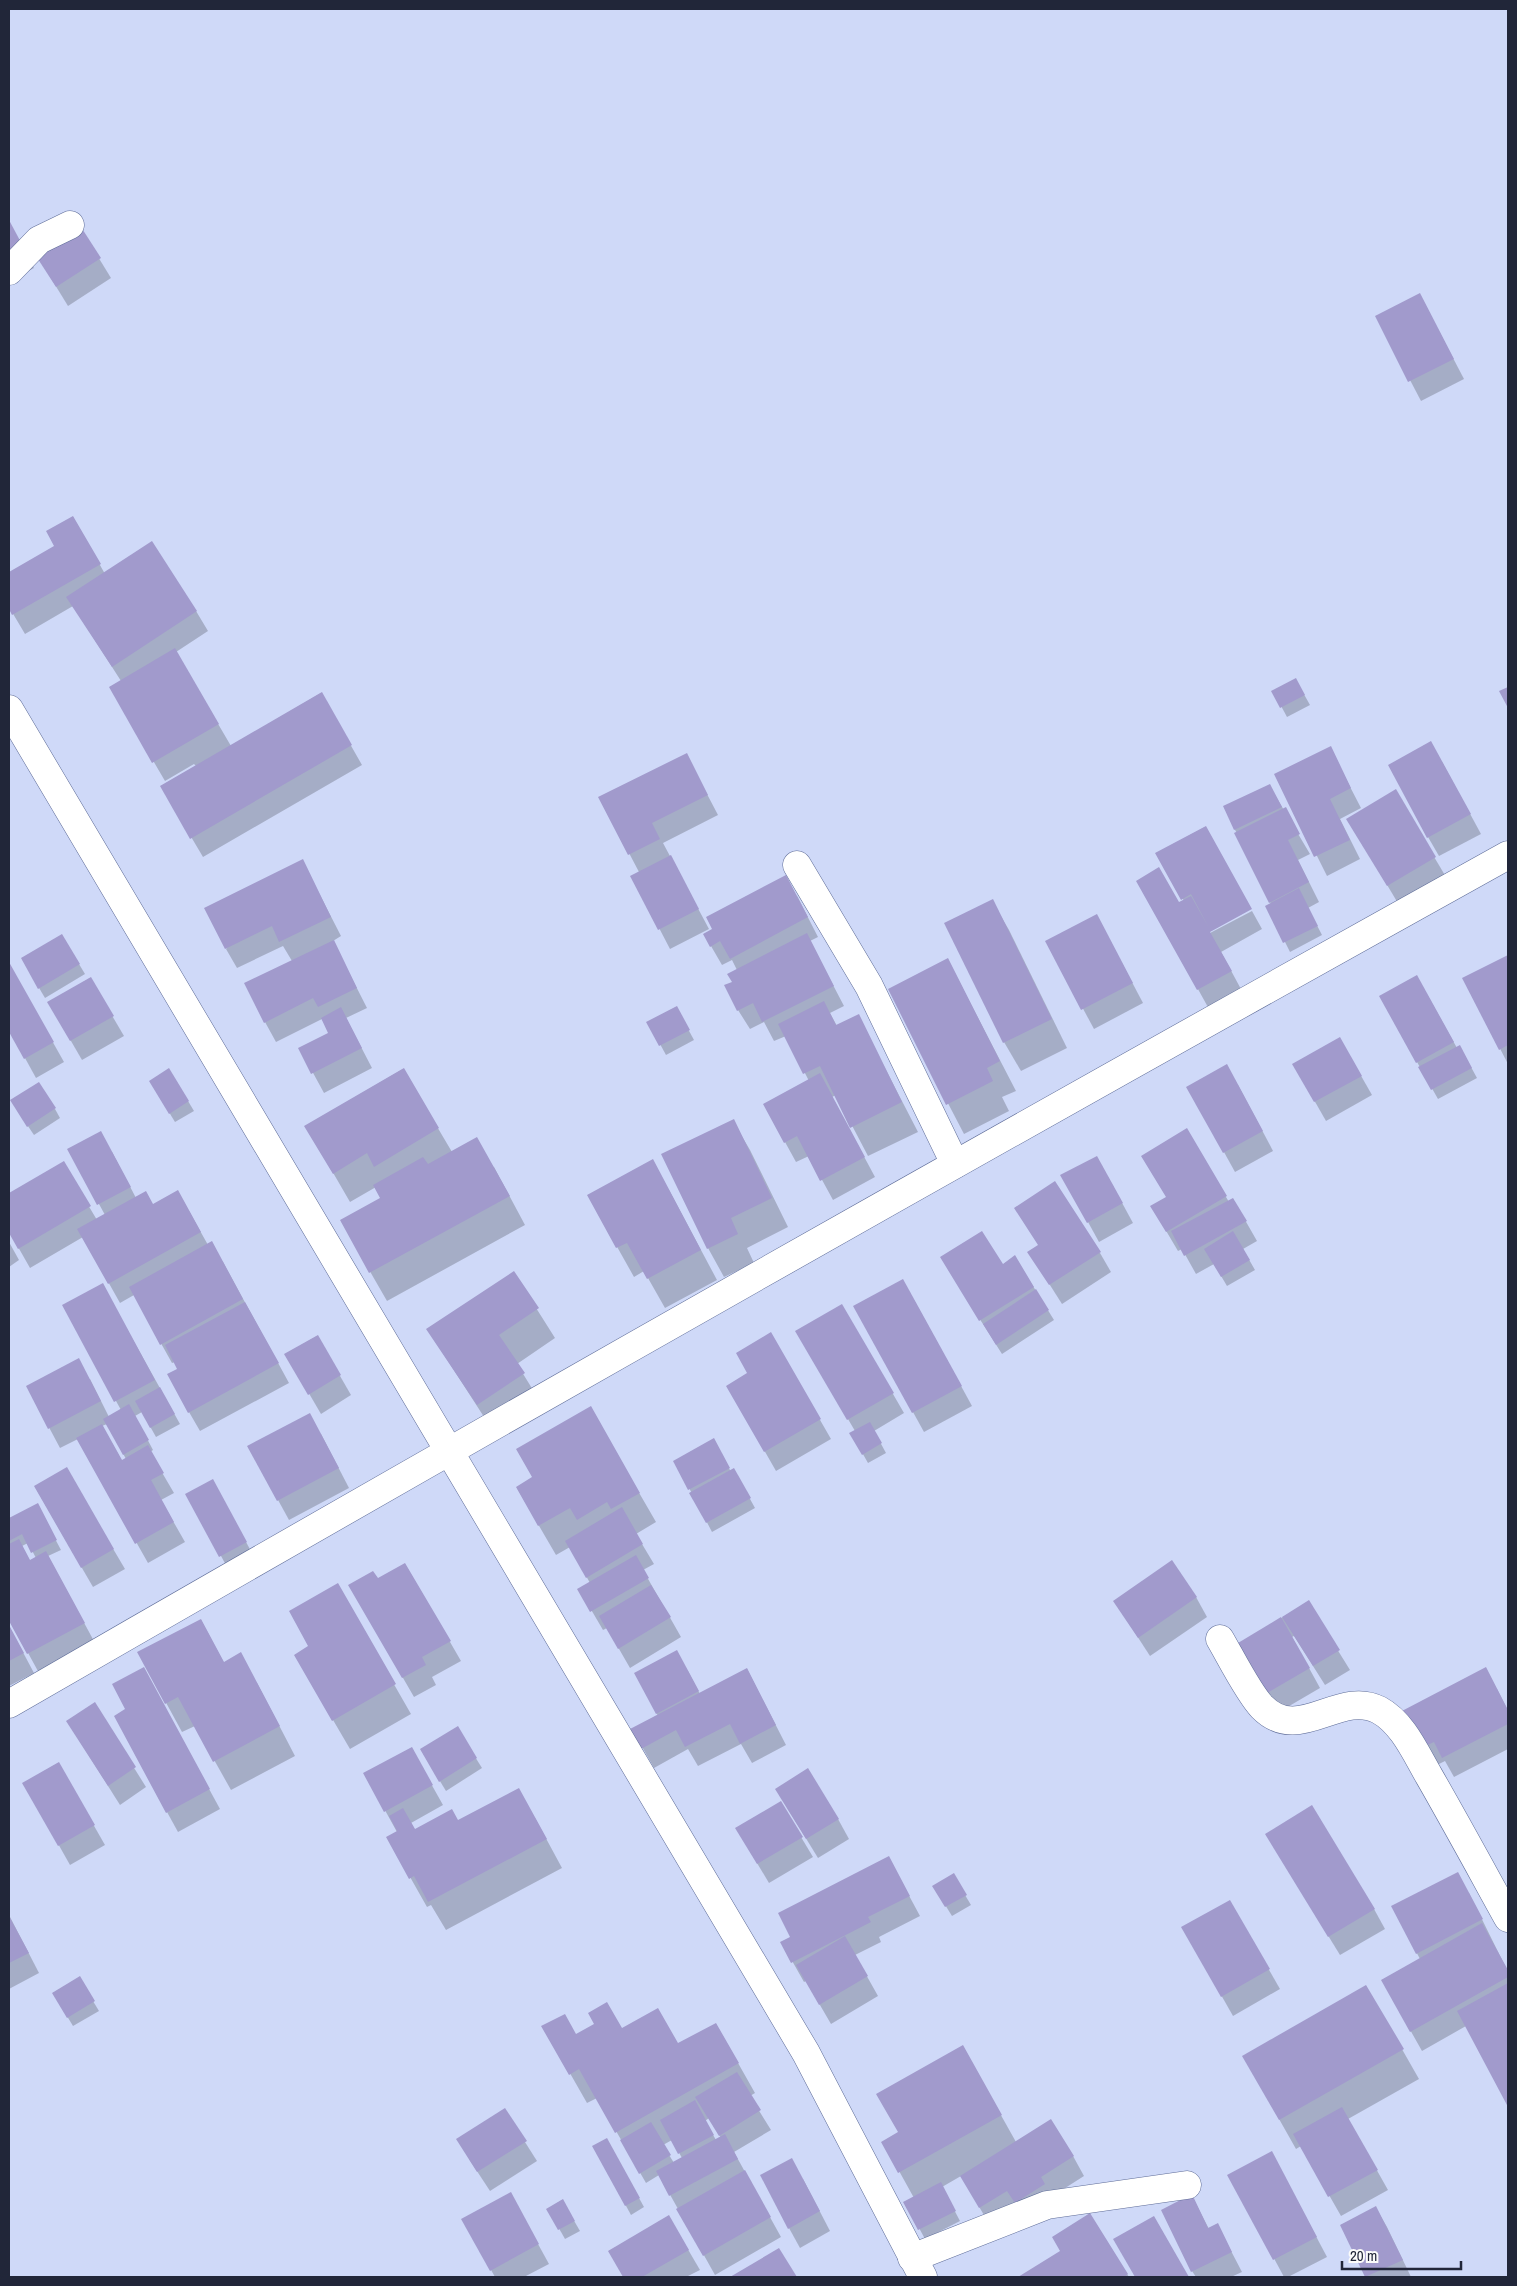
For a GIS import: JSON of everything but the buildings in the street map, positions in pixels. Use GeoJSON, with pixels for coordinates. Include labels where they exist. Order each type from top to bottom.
{"type":"FeatureCollection","features":[{"type":"Feature","properties":{"kind":"street"},"geometry":{"type":"LineString","coordinates":[[9,271],[39,240],[70,225]]}},
{"type":"Feature","properties":{"kind":"street"},"geometry":{"type":"LineString","coordinates":[[9,709],[806,2053],[918,2267],[1048,2205],[1187,2185]]}},
{"type":"Feature","properties":{"kind":"street"},"geometry":{"type":"LineString","coordinates":[[9,1704],[448,1450],[1508,855]]}},
{"type":"Feature","properties":{"kind":"street"},"geometry":{"type":"LineString","coordinates":[[797,865],[869,986],[955,1164]]}},
{"type":"Feature","properties":{"kind":"street"},"geometry":{"type":"LineString","coordinates":[[1220,1639],[1260,1706],[1274,1716],[1286,1721],[1298,1721],[1342,1707],[1365,1706],[1379,1710],[1396,1725],[1402,1731],[1454,1819],[1508,1918]]}}]}
